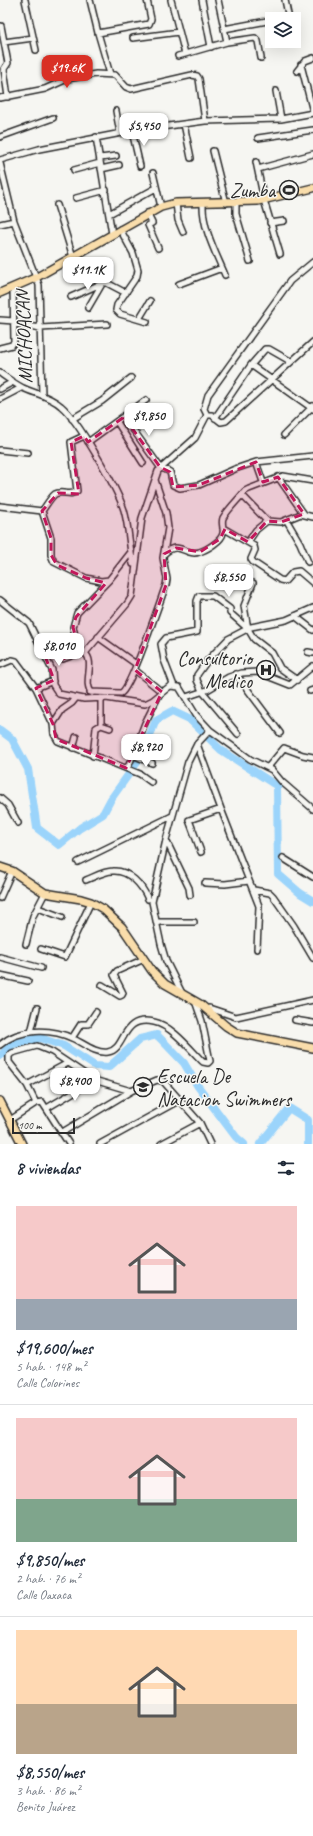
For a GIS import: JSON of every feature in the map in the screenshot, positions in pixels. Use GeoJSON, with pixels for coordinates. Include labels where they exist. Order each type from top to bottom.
{"type":"FeatureCollection","features":[{"type":"Feature","properties":{"kind":"main road"},"geometry":{"type":"LineString","coordinates":[[0,293],[37,277],[161,207],[176,203],[236,203],[264,200],[313,188]]}},
{"type":"Feature","properties":{"kind":"main road"},"geometry":{"type":"LineString","coordinates":[[0,866],[12,871],[45,893],[91,902],[113,917],[122,927],[144,959],[165,984],[183,996],[195,1001],[237,1033],[313,1048]]}},
{"type":"Feature","properties":{"kind":"main road"},"geometry":{"type":"LineString","coordinates":[[0,1101],[22,1144]]}},
{"type":"Feature","properties":{"kind":"main road"},"geometry":{"type":"LineString","coordinates":[[0,1108],[18,1144]]}},
{"type":"Feature","properties":{"kind":"street"},"geometry":{"type":"LineString","coordinates":[[25,0],[36,50]]}},
{"type":"Feature","properties":{"kind":"street"},"geometry":{"type":"LineString","coordinates":[[90,0],[110,74]]}},
{"type":"Feature","properties":{"kind":"street"},"geometry":{"type":"LineString","coordinates":[[98,33],[151,22],[147,0]]}},
{"type":"Feature","properties":{"kind":"street"},"geometry":{"type":"LineString","coordinates":[[171,0],[185,54]]}},
{"type":"Feature","properties":{"kind":"street"},"geometry":{"type":"LineString","coordinates":[[202,0],[211,47]]}},
{"type":"Feature","properties":{"kind":"street"},"geometry":{"type":"LineString","coordinates":[[219,0],[227,42]]}},
{"type":"Feature","properties":{"kind":"street"},"geometry":{"type":"LineString","coordinates":[[285,0],[288,12]]}},
{"type":"Feature","properties":{"kind":"street"},"geometry":{"type":"LineString","coordinates":[[224,29],[265,22]]}},
{"type":"Feature","properties":{"kind":"street"},"geometry":{"type":"LineString","coordinates":[[1,26],[8,63],[4,69],[8,97]]}},
{"type":"Feature","properties":{"kind":"street"},"geometry":{"type":"LineString","coordinates":[[133,38],[179,32]]}},
{"type":"Feature","properties":{"kind":"street"},"geometry":{"type":"LineString","coordinates":[[4,42],[33,38]]}},
{"type":"Feature","properties":{"kind":"street"},"geometry":{"type":"LineString","coordinates":[[178,56],[227,42],[256,38],[258,40],[261,58]]}},
{"type":"Feature","properties":{"kind":"street"},"geometry":{"type":"LineString","coordinates":[[297,71],[305,60],[313,58]]}},
{"type":"Feature","properties":{"kind":"street"},"geometry":{"type":"LineString","coordinates":[[0,160],[96,137],[132,131],[205,121],[281,119],[313,113],[312,104],[301,65]]}},
{"type":"Feature","properties":{"kind":"street"},"geometry":{"type":"LineString","coordinates":[[0,98],[45,89],[67,79],[110,74],[115,75],[126,87],[131,89],[187,75],[196,76],[198,79],[205,121]]}},
{"type":"Feature","properties":{"kind":"street"},"geometry":{"type":"LineString","coordinates":[[276,91],[281,119]]}},
{"type":"Feature","properties":{"kind":"street"},"geometry":{"type":"LineString","coordinates":[[116,111],[120,133]]}},
{"type":"Feature","properties":{"kind":"street"},"geometry":{"type":"LineString","coordinates":[[0,137],[53,118]]}},
{"type":"Feature","properties":{"kind":"street"},"geometry":{"type":"LineString","coordinates":[[184,124],[191,158]]}},
{"type":"Feature","properties":{"kind":"street"},"geometry":{"type":"LineString","coordinates":[[258,138],[313,130]]}},
{"type":"Feature","properties":{"kind":"street"},"geometry":{"type":"LineString","coordinates":[[132,131],[140,166]]}},
{"type":"Feature","properties":{"kind":"street"},"geometry":{"type":"LineString","coordinates":[[96,137],[106,190],[112,234]]}},
{"type":"Feature","properties":{"kind":"street"},"geometry":{"type":"LineString","coordinates":[[213,151],[226,203]]}},
{"type":"Feature","properties":{"kind":"street"},"geometry":{"type":"LineString","coordinates":[[258,169],[313,154]]}},
{"type":"Feature","properties":{"kind":"street"},"geometry":{"type":"LineString","coordinates":[[74,170],[100,160],[116,156]]}},
{"type":"Feature","properties":{"kind":"street"},"geometry":{"type":"LineString","coordinates":[[256,162],[264,200],[280,254]]}},
{"type":"Feature","properties":{"kind":"street","name":"MICHOACAN"},"geometry":{"type":"LineString","coordinates":[[0,163],[2,185],[14,220],[37,277],[40,293],[42,328],[42,395]]}},
{"type":"Feature","properties":{"kind":"street"},"geometry":{"type":"LineString","coordinates":[[101,169],[119,164]]}},
{"type":"Feature","properties":{"kind":"street"},"geometry":{"type":"LineString","coordinates":[[153,173],[161,207]]}},
{"type":"Feature","properties":{"kind":"street"},"geometry":{"type":"LineString","coordinates":[[109,214],[156,188]]}},
{"type":"Feature","properties":{"kind":"street"},"geometry":{"type":"LineString","coordinates":[[76,198],[106,190]]}},
{"type":"Feature","properties":{"kind":"street"},"geometry":{"type":"LineString","coordinates":[[176,203],[178,220],[183,232]]}},
{"type":"Feature","properties":{"kind":"street"},"geometry":{"type":"LineString","coordinates":[[203,203],[203,216],[224,275]]}},
{"type":"Feature","properties":{"kind":"street"},"geometry":{"type":"LineString","coordinates":[[236,203],[236,214],[250,261]]}},
{"type":"Feature","properties":{"kind":"street"},"geometry":{"type":"LineString","coordinates":[[57,205],[73,257]]}},
{"type":"Feature","properties":{"kind":"street"},"geometry":{"type":"LineString","coordinates":[[147,214],[152,223],[148,225],[158,248]]}},
{"type":"Feature","properties":{"kind":"street"},"geometry":{"type":"LineString","coordinates":[[0,224],[14,220]]}},
{"type":"Feature","properties":{"kind":"street"},"geometry":{"type":"LineString","coordinates":[[270,223],[284,221]]}},
{"type":"Feature","properties":{"kind":"street"},"geometry":{"type":"LineString","coordinates":[[120,229],[133,254],[138,270],[126,293],[117,305],[116,310],[120,314],[147,322]]}},
{"type":"Feature","properties":{"kind":"street"},"geometry":{"type":"LineString","coordinates":[[207,415],[204,409],[208,395],[290,281],[313,262]]}},
{"type":"Feature","properties":{"kind":"street"},"geometry":{"type":"LineString","coordinates":[[179,284],[222,268]]}},
{"type":"Feature","properties":{"kind":"street"},"geometry":{"type":"LineString","coordinates":[[72,296],[103,283],[110,284],[126,293]]}},
{"type":"Feature","properties":{"kind":"street"},"geometry":{"type":"LineString","coordinates":[[88,308],[103,283]]}},
{"type":"Feature","properties":{"kind":"street"},"geometry":{"type":"LineString","coordinates":[[0,348],[13,343],[13,288]]}},
{"type":"Feature","properties":{"kind":"street"},"geometry":{"type":"LineString","coordinates":[[139,319],[150,301]]}},
{"type":"Feature","properties":{"kind":"street"},"geometry":{"type":"LineString","coordinates":[[0,320],[42,328],[107,324]]}},
{"type":"Feature","properties":{"kind":"street"},"geometry":{"type":"LineString","coordinates":[[207,415],[212,415],[221,422],[226,421],[313,342]]}},
{"type":"Feature","properties":{"kind":"street"},"geometry":{"type":"LineString","coordinates":[[215,418],[251,366],[267,348],[290,362]]}},
{"type":"Feature","properties":{"kind":"street"},"geometry":{"type":"LineString","coordinates":[[251,366],[312,408],[284,435]]}},
{"type":"Feature","properties":{"kind":"street"},"geometry":{"type":"LineString","coordinates":[[0,373],[21,388],[42,395],[62,406],[84,436],[114,486],[121,502],[128,529],[134,568]]}},
{"type":"Feature","properties":{"kind":"street"},"geometry":{"type":"LineString","coordinates":[[72,419],[102,401],[131,378]]}},
{"type":"Feature","properties":{"kind":"street"},"geometry":{"type":"LineString","coordinates":[[0,389],[13,382]]}},
{"type":"Feature","properties":{"kind":"street"},"geometry":{"type":"LineString","coordinates":[[0,399],[21,388]]}},
{"type":"Feature","properties":{"kind":"street"},"geometry":{"type":"LineString","coordinates":[[88,442],[146,400]]}},
{"type":"Feature","properties":{"kind":"street"},"geometry":{"type":"LineString","coordinates":[[85,653],[129,600],[134,588],[134,568],[142,518],[154,479],[160,467],[195,438],[207,415]]}},
{"type":"Feature","properties":{"kind":"street"},"geometry":{"type":"LineString","coordinates":[[124,417],[160,467],[170,472],[174,487],[188,488],[210,482],[235,469],[256,462],[313,456]]}},
{"type":"Feature","properties":{"kind":"street"},"geometry":{"type":"LineString","coordinates":[[117,422],[143,463]]}},
{"type":"Feature","properties":{"kind":"street"},"geometry":{"type":"LineString","coordinates":[[42,511],[54,495],[58,493],[72,494],[77,491],[71,442],[84,436]]}},
{"type":"Feature","properties":{"kind":"street"},"geometry":{"type":"LineString","coordinates":[[0,450],[28,453]]}},
{"type":"Feature","properties":{"kind":"street"},"geometry":{"type":"LineString","coordinates":[[256,462],[263,482]]}},
{"type":"Feature","properties":{"kind":"street"},"geometry":{"type":"LineString","coordinates":[[164,554],[168,550],[176,548],[183,548],[193,553],[200,552],[220,539],[223,534],[224,518],[242,495],[249,489],[263,482],[278,477],[287,476],[313,481]]}},
{"type":"Feature","properties":{"kind":"street"},"geometry":{"type":"LineString","coordinates":[[278,477],[304,514]]}},
{"type":"Feature","properties":{"kind":"street"},"geometry":{"type":"LineString","coordinates":[[90,692],[124,692],[166,585],[167,579],[163,561],[168,528],[166,513],[154,479]]}},
{"type":"Feature","properties":{"kind":"street"},"geometry":{"type":"LineString","coordinates":[[242,495],[267,522]]}},
{"type":"Feature","properties":{"kind":"street"},"geometry":{"type":"LineString","coordinates":[[0,506],[42,511]]}},
{"type":"Feature","properties":{"kind":"street"},"geometry":{"type":"LineString","coordinates":[[42,511],[51,538],[51,558],[57,565],[69,569],[86,578],[101,581],[110,580]]}},
{"type":"Feature","properties":{"kind":"street"},"geometry":{"type":"LineString","coordinates":[[248,542],[256,530],[267,522],[287,521],[299,514],[313,517]]}},
{"type":"Feature","properties":{"kind":"street"},"geometry":{"type":"LineString","coordinates":[[287,521],[300,543],[308,562]]}},
{"type":"Feature","properties":{"kind":"street"},"geometry":{"type":"LineString","coordinates":[[223,528],[255,547],[251,559],[253,562],[280,580],[285,581],[293,572],[299,571],[313,583]]}},
{"type":"Feature","properties":{"kind":"street"},"geometry":{"type":"LineString","coordinates":[[79,652],[73,627],[77,613],[110,580],[131,552]]}},
{"type":"Feature","properties":{"kind":"street"},"geometry":{"type":"LineString","coordinates":[[248,629],[244,606],[253,583]]}},
{"type":"Feature","properties":{"kind":"street"},"geometry":{"type":"LineString","coordinates":[[174,686],[164,660],[161,644],[166,638],[197,632],[197,601],[199,596],[213,596],[219,600],[248,629],[254,639],[272,653],[280,668],[297,680]]}},
{"type":"Feature","properties":{"kind":"street"},"geometry":{"type":"LineString","coordinates":[[0,600],[29,623],[52,670],[54,681],[53,685],[59,694],[76,698],[101,698],[144,704],[149,703],[160,693],[174,686],[179,687],[196,715],[210,730],[244,756],[268,767],[313,809]]}},
{"type":"Feature","properties":{"kind":"street"},"geometry":{"type":"LineString","coordinates":[[238,734],[202,692],[197,677],[204,664],[228,639],[248,629],[280,622],[313,608]]}},
{"type":"Feature","properties":{"kind":"street"},"geometry":{"type":"LineString","coordinates":[[295,616],[313,630]]}},
{"type":"Feature","properties":{"kind":"street"},"geometry":{"type":"LineString","coordinates":[[98,637],[135,667],[160,693]]}},
{"type":"Feature","properties":{"kind":"street"},"geometry":{"type":"LineString","coordinates":[[42,648],[62,659],[79,652],[85,653],[89,658],[88,687],[90,692],[101,698]]}},
{"type":"Feature","properties":{"kind":"street"},"geometry":{"type":"LineString","coordinates":[[0,665],[12,660],[16,661],[36,688],[53,724],[58,742],[129,770],[151,782]]}},
{"type":"Feature","properties":{"kind":"street"},"geometry":{"type":"LineString","coordinates":[[186,697],[202,692],[236,674],[257,672],[286,684],[293,684],[313,666]]}},
{"type":"Feature","properties":{"kind":"street"},"geometry":{"type":"LineString","coordinates":[[236,674],[280,733]]}},
{"type":"Feature","properties":{"kind":"street"},"geometry":{"type":"LineString","coordinates":[[36,688],[54,681]]}},
{"type":"Feature","properties":{"kind":"street"},"geometry":{"type":"LineString","coordinates":[[129,770],[129,765],[137,757],[145,723],[160,693]]}},
{"type":"Feature","properties":{"kind":"street"},"geometry":{"type":"LineString","coordinates":[[53,724],[62,710],[76,698]]}},
{"type":"Feature","properties":{"kind":"street"},"geometry":{"type":"LineString","coordinates":[[101,698],[102,726]]}},
{"type":"Feature","properties":{"kind":"street"},"geometry":{"type":"LineString","coordinates":[[93,756],[96,728],[102,726],[110,728]]}},
{"type":"Feature","properties":{"kind":"street"},"geometry":{"type":"LineString","coordinates":[[183,996],[166,961],[150,900],[188,762],[197,744],[210,730]]}},
{"type":"Feature","properties":{"kind":"street"},"geometry":{"type":"LineString","coordinates":[[73,748],[76,736]]}},
{"type":"Feature","properties":{"kind":"street"},"geometry":{"type":"LineString","coordinates":[[197,744],[259,906],[257,949]]}},
{"type":"Feature","properties":{"kind":"street"},"geometry":{"type":"LineString","coordinates":[[268,767],[284,748],[303,756],[313,757]]}},
{"type":"Feature","properties":{"kind":"street"},"geometry":{"type":"LineString","coordinates":[[137,757],[152,763]]}},
{"type":"Feature","properties":{"kind":"street"},"geometry":{"type":"LineString","coordinates":[[0,798],[8,805],[18,823]]}},
{"type":"Feature","properties":{"kind":"street"},"geometry":{"type":"LineString","coordinates":[[201,852],[189,820],[221,809]]}},
{"type":"Feature","properties":{"kind":"street"},"geometry":{"type":"LineString","coordinates":[[78,862],[172,816]]}},
{"type":"Feature","properties":{"kind":"street"},"geometry":{"type":"LineString","coordinates":[[166,840],[189,888],[190,895]]}},
{"type":"Feature","properties":{"kind":"street"},"geometry":{"type":"LineString","coordinates":[[284,858],[313,877]]}},
{"type":"Feature","properties":{"kind":"street"},"geometry":{"type":"LineString","coordinates":[[0,898],[5,890],[12,871]]}},
{"type":"Feature","properties":{"kind":"street"},"geometry":{"type":"LineString","coordinates":[[86,880],[112,871],[121,872],[132,877],[145,898],[150,900]]}},
{"type":"Feature","properties":{"kind":"street"},"geometry":{"type":"LineString","coordinates":[[206,883],[225,884],[249,881]]}},
{"type":"Feature","properties":{"kind":"street"},"geometry":{"type":"LineString","coordinates":[[254,890],[270,893],[273,896],[312,954]]}},
{"type":"Feature","properties":{"kind":"street"},"geometry":{"type":"LineString","coordinates":[[26,944],[33,916],[45,893]]}},
{"type":"Feature","properties":{"kind":"street"},"geometry":{"type":"LineString","coordinates":[[41,949],[65,957],[91,902]]}},
{"type":"Feature","properties":{"kind":"street"},"geometry":{"type":"LineString","coordinates":[[38,908],[62,917]]}},
{"type":"Feature","properties":{"kind":"street"},"geometry":{"type":"LineString","coordinates":[[156,922],[194,922]]}},
{"type":"Feature","properties":{"kind":"street"},"geometry":{"type":"LineString","coordinates":[[0,957],[41,968]]}},
{"type":"Feature","properties":{"kind":"street"},"geometry":{"type":"LineString","coordinates":[[102,985],[120,996],[122,995],[123,993],[114,974],[117,971],[144,959]]}},
{"type":"Feature","properties":{"kind":"street"},"geometry":{"type":"LineString","coordinates":[[0,975],[28,981]]}},
{"type":"Feature","properties":{"kind":"street"},"geometry":{"type":"LineString","coordinates":[[207,1010],[209,1008],[216,1009],[236,1017],[313,1000]]}},
{"type":"Feature","properties":{"kind":"street"},"geometry":{"type":"LineString","coordinates":[[0,1045],[8,1038],[31,1032],[55,1033],[72,1038],[104,1053],[109,1052],[118,1046],[130,1026],[138,1022],[156,1022],[173,1032],[203,1062],[208,1063],[210,1061],[202,1021],[195,1001]]}},
{"type":"Feature","properties":{"kind":"street"},"geometry":{"type":"LineString","coordinates":[[31,1032],[37,1008]]}},
{"type":"Feature","properties":{"kind":"street"},"geometry":{"type":"LineString","coordinates":[[72,1038],[81,1024],[88,1024],[96,1012]]}},
{"type":"Feature","properties":{"kind":"street"},"geometry":{"type":"LineString","coordinates":[[296,1020],[313,1022]]}},
{"type":"Feature","properties":{"kind":"street"},"geometry":{"type":"LineString","coordinates":[[36,1103],[27,1085],[10,1062],[9,1056],[12,1053],[37,1046],[52,1052],[94,1080],[131,1091]]}},
{"type":"Feature","properties":{"kind":"street"},"geometry":{"type":"LineString","coordinates":[[27,1085],[68,1063]]}},
{"type":"Feature","properties":{"kind":"street"},"geometry":{"type":"LineString","coordinates":[[47,1108],[94,1080]]}},
{"type":"Feature","properties":{"kind":"street"},"geometry":{"type":"LineString","coordinates":[[61,1133],[131,1091],[157,1080],[163,1081],[200,1123],[210,1144]]}},
{"type":"Feature","properties":{"kind":"street"},"geometry":{"type":"LineString","coordinates":[[100,1144],[180,1100]]}},
{"type":"Feature","properties":{"kind":"street"},"geometry":{"type":"LineString","coordinates":[[10,1120],[36,1103],[42,1102],[69,1144]]}},
{"type":"Feature","properties":{"kind":"street"},"geometry":{"type":"LineString","coordinates":[[161,1144],[200,1123]]}},
{"type":"Feature","properties":{"kind":"highlighted area"},"geometry":{"type":"Polygon","coordinates":[[[124,417],[160,467],[170,472],[173,487],[199,485],[256,462],[263,482],[278,477],[304,514],[281,522],[267,521],[248,542],[225,529],[220,539],[200,552],[176,548],[164,554],[166,585],[135,670],[162,692],[126,768],[56,739],[53,724],[36,688],[54,680],[42,648],[63,659],[79,652],[73,627],[76,617],[106,583],[86,578],[57,565],[51,555],[51,538],[42,511],[58,493],[79,494],[71,442],[84,436],[88,442],[124,417]]]}},
{"type":"Feature","properties":{"kind":"waterway"},"geometry":{"type":"LineString","coordinates":[[0,730],[12,739],[28,769],[37,828],[59,845],[80,828],[103,814],[111,799],[141,757],[156,720],[172,711],[189,719],[221,750],[277,786],[278,874],[300,893],[313,901]]}},
{"type":"Feature","properties":{"kind":"waterway"},"geometry":{"type":"LineString","coordinates":[[0,1056],[13,1044],[40,1038],[64,1046],[95,1066],[109,1067],[140,1039],[157,1035],[184,1063],[197,1085],[236,1137],[244,1144]]}},
{"type":"Feature","properties":{"kind":"waterway"},"geometry":{"type":"LineString","coordinates":[[260,1144],[289,1108],[308,1120],[308,1144]]}},
{"type":"Feature","properties":{"kind":"place","name":"Zumba"},"geometry":{"type":"Point","coordinates":[289,190]}},
{"type":"Feature","properties":{"kind":"place","name":"Consultorio Medico"},"geometry":{"type":"Point","coordinates":[266,670]}},
{"type":"Feature","properties":{"kind":"place","name":"Escuela De Natacion Swimmers"},"geometry":{"type":"Point","coordinates":[143,1087]}}]}
